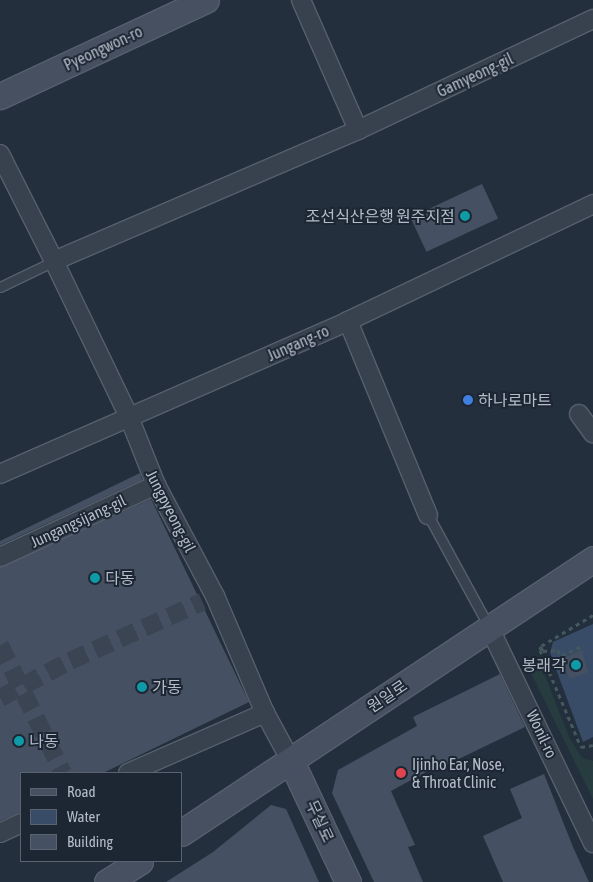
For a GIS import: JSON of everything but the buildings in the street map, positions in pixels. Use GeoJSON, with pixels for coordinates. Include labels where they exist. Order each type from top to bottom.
{"type":"FeatureCollection","features":[{"type":"Feature","properties":{"kind":"main road","name":"Pyeongwon-ro"},"geometry":{"type":"LineString","coordinates":[[0,96],[206,0]]}},
{"type":"Feature","properties":{"kind":"main road","name":"원일로"},"geometry":{"type":"LineString","coordinates":[[182,832],[593,559]]}},
{"type":"Feature","properties":{"kind":"main road","name":"무실로"},"geometry":{"type":"LineString","coordinates":[[291,760],[348,882]]}},
{"type":"Feature","properties":{"kind":"main road"},"geometry":{"type":"LineString","coordinates":[[107,882],[138,862]]}},
{"type":"Feature","properties":{"kind":"street"},"geometry":{"type":"LineString","coordinates":[[54,261],[358,130],[301,0]]}},
{"type":"Feature","properties":{"kind":"street","name":"Gamyeong-gil"},"geometry":{"type":"LineString","coordinates":[[358,130],[593,19]]}},
{"type":"Feature","properties":{"kind":"street","name":"Jungpyeong-gil"},"geometry":{"type":"LineString","coordinates":[[0,154],[129,417],[156,485],[208,599],[265,713],[291,760]]}},
{"type":"Feature","properties":{"kind":"street","name":"Jungang-ro"},"geometry":{"type":"LineString","coordinates":[[0,474],[348,321],[593,204]]}},
{"type":"Feature","properties":{"kind":"street"},"geometry":{"type":"LineString","coordinates":[[348,321],[428,516]]}},
{"type":"Feature","properties":{"kind":"street"},"geometry":{"type":"LineString","coordinates":[[579,414],[593,433]]}},
{"type":"Feature","properties":{"kind":"street","name":"Jungangsijang-gil"},"geometry":{"type":"LineString","coordinates":[[0,557],[156,485]]}},
{"type":"Feature","properties":{"kind":"street","name":"Wonil-ro"},"geometry":{"type":"LineString","coordinates":[[489,627],[589,824],[593,843]]}},
{"type":"Feature","properties":{"kind":"street"},"geometry":{"type":"LineString","coordinates":[[130,772],[265,713]]}},
{"type":"Feature","properties":{"kind":"street"},"geometry":{"type":"LineString","coordinates":[[0,833],[20,823]]}},
{"type":"Feature","properties":{"kind":"lane"},"geometry":{"type":"LineString","coordinates":[[0,287],[54,261]]}},
{"type":"Feature","properties":{"kind":"lane"},"geometry":{"type":"LineString","coordinates":[[428,516],[489,627]]}},
{"type":"Feature","properties":{"kind":"path"},"geometry":{"type":"LineString","coordinates":[[541,646],[593,614]]}},
{"type":"Feature","properties":{"kind":"path"},"geometry":{"type":"LineString","coordinates":[[541,646],[543,651],[561,653],[584,645]]}},
{"type":"Feature","properties":{"kind":"path"},"geometry":{"type":"LineString","coordinates":[[541,646],[581,747],[593,745]]}},
{"type":"Feature","properties":{"kind":"green space"},"geometry":{"type":"Polygon","coordinates":[[[535,663],[544,673],[569,737],[582,758],[593,761],[593,799],[527,665],[535,663]]]}},
{"type":"Feature","properties":{"kind":"water"},"geometry":{"type":"Polygon","coordinates":[[[593,624],[593,737],[583,742],[550,653],[553,642],[593,624]]]}},
{"type":"Feature","properties":{"kind":"tunnel"},"geometry":{"type":"LineString","coordinates":[[0,698],[70,661],[202,602]]}},
{"type":"Feature","properties":{"kind":"tunnel"},"geometry":{"type":"LineString","coordinates":[[0,645],[63,772]]}},
{"type":"Feature","properties":{"kind":"place","name":"조선식산은행 원주지점"},"geometry":{"type":"Point","coordinates":[465,216]}},
{"type":"Feature","properties":{"kind":"place","name":"하나로마트"},"geometry":{"type":"Point","coordinates":[468,400]}},
{"type":"Feature","properties":{"kind":"place","name":"다동"},"geometry":{"type":"Point","coordinates":[95,578]}},
{"type":"Feature","properties":{"kind":"place","name":"봉래각"},"geometry":{"type":"Point","coordinates":[576,665]}},
{"type":"Feature","properties":{"kind":"place","name":"가동"},"geometry":{"type":"Point","coordinates":[142,687]}},
{"type":"Feature","properties":{"kind":"place","name":"나동"},"geometry":{"type":"Point","coordinates":[19,741]}},
{"type":"Feature","properties":{"kind":"place","name":"Ijinho Ear, Nose, & Throat Clinic"},"geometry":{"type":"Point","coordinates":[401,773]}}]}
